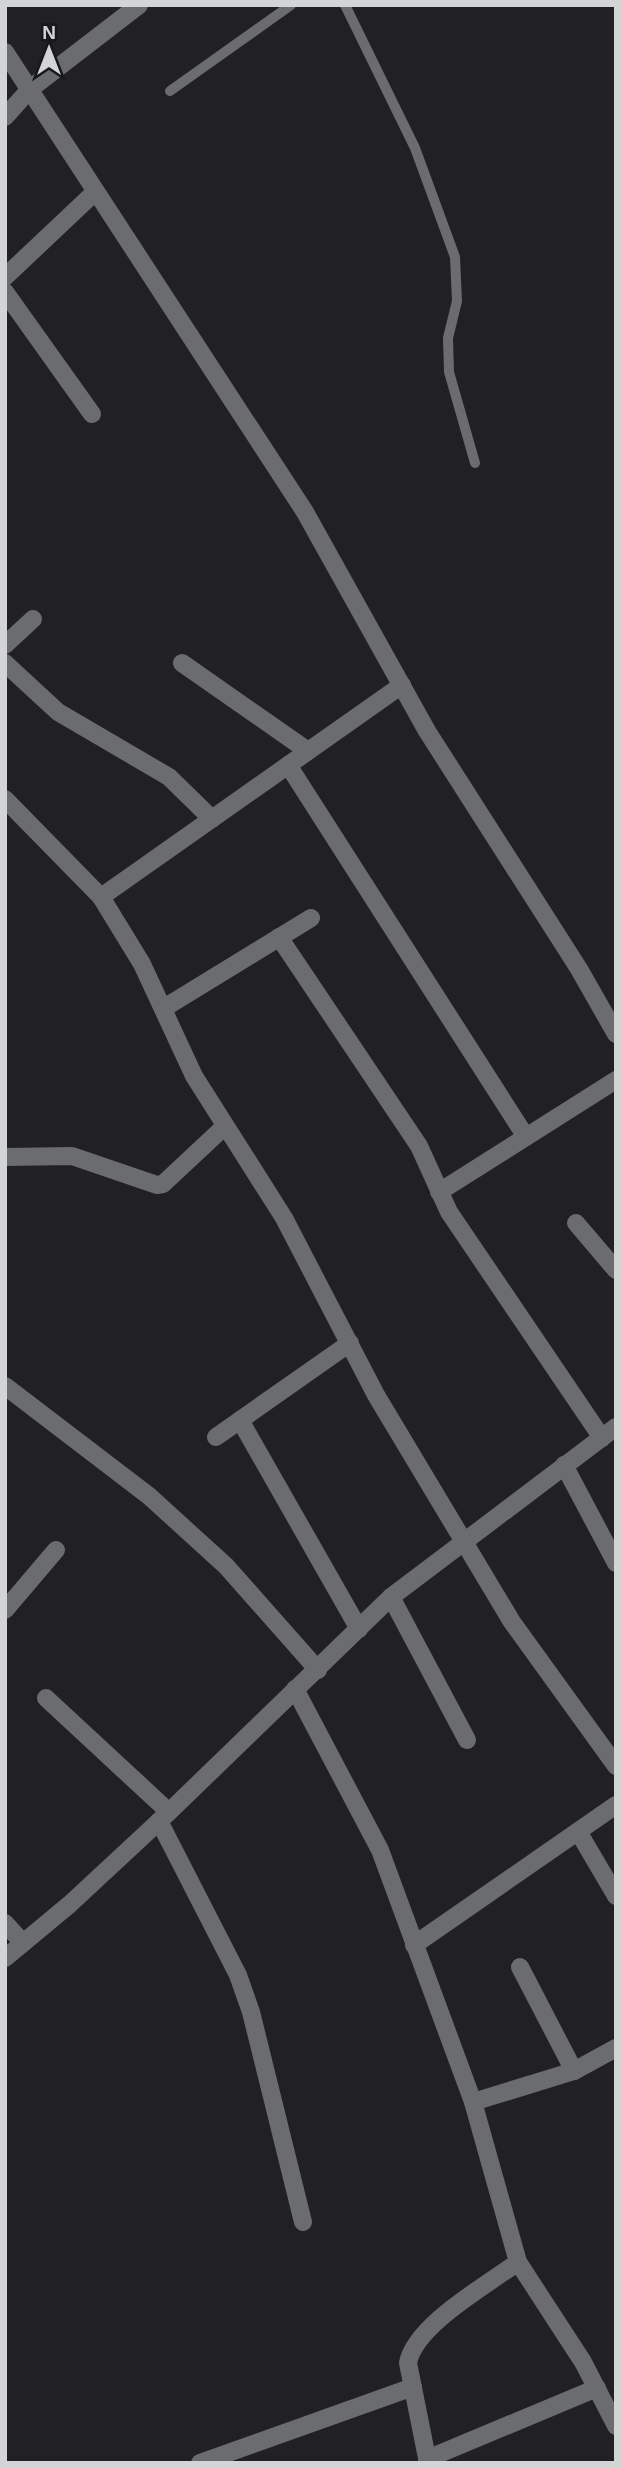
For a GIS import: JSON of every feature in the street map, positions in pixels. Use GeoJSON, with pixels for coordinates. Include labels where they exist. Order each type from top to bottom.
{"type":"FeatureCollection","features":[{"type":"Feature","properties":{"kind":"street"},"geometry":{"type":"LineString","coordinates":[[5,117],[30,89],[132,8]]}},
{"type":"Feature","properties":{"kind":"street"},"geometry":{"type":"LineString","coordinates":[[5,52],[82,166],[95,192],[305,512],[427,731],[579,969],[616,1034]]}},
{"type":"Feature","properties":{"kind":"street"},"geometry":{"type":"LineString","coordinates":[[5,277],[95,192]]}},
{"type":"Feature","properties":{"kind":"street"},"geometry":{"type":"LineString","coordinates":[[5,292],[92,414]]}},
{"type":"Feature","properties":{"kind":"street"},"geometry":{"type":"LineString","coordinates":[[7,641],[33,619]]}},
{"type":"Feature","properties":{"kind":"street"},"geometry":{"type":"LineString","coordinates":[[5,663],[58,712],[169,777],[212,819]]}},
{"type":"Feature","properties":{"kind":"street"},"geometry":{"type":"LineString","coordinates":[[182,663],[308,751]]}},
{"type":"Feature","properties":{"kind":"street"},"geometry":{"type":"LineString","coordinates":[[101,897],[402,685]]}},
{"type":"Feature","properties":{"kind":"street"},"geometry":{"type":"LineString","coordinates":[[288,765],[526,1137]]}},
{"type":"Feature","properties":{"kind":"street"},"geometry":{"type":"LineString","coordinates":[[5,799],[101,897],[142,964],[194,1076],[284,1218],[376,1395],[512,1622],[616,1766]]}},
{"type":"Feature","properties":{"kind":"street"},"geometry":{"type":"LineString","coordinates":[[164,1008],[311,918]]}},
{"type":"Feature","properties":{"kind":"street"},"geometry":{"type":"LineString","coordinates":[[5,1958],[164,1817],[391,1597],[609,1433],[449,1212],[418,1146],[279,937]]}},
{"type":"Feature","properties":{"kind":"street"},"geometry":{"type":"LineString","coordinates":[[439,1192],[616,1080]]}},
{"type":"Feature","properties":{"kind":"street"},"geometry":{"type":"LineString","coordinates":[[5,1157],[72,1156],[157,1185],[163,1184],[224,1127]]}},
{"type":"Feature","properties":{"kind":"street"},"geometry":{"type":"LineString","coordinates":[[576,1223],[616,1270]]}},
{"type":"Feature","properties":{"kind":"street"},"geometry":{"type":"LineString","coordinates":[[216,1437],[350,1343]]}},
{"type":"Feature","properties":{"kind":"street"},"geometry":{"type":"LineString","coordinates":[[5,1386],[149,1496],[226,1566],[318,1670]]}},
{"type":"Feature","properties":{"kind":"street"},"geometry":{"type":"LineString","coordinates":[[240,1420],[359,1629]]}},
{"type":"Feature","properties":{"kind":"street"},"geometry":{"type":"LineString","coordinates":[[564,1465],[616,1563]]}},
{"type":"Feature","properties":{"kind":"street"},"geometry":{"type":"LineString","coordinates":[[5,1610],[56,1550]]}},
{"type":"Feature","properties":{"kind":"street"},"geometry":{"type":"LineString","coordinates":[[391,1597],[467,1740]]}},
{"type":"Feature","properties":{"kind":"street"},"geometry":{"type":"LineString","coordinates":[[295,1689],[380,1850],[473,2102],[518,2262],[583,2362],[616,2426]]}},
{"type":"Feature","properties":{"kind":"street"},"geometry":{"type":"LineString","coordinates":[[46,1698],[164,1817],[238,1975],[251,2012],[303,2221]]}},
{"type":"Feature","properties":{"kind":"street"},"geometry":{"type":"LineString","coordinates":[[414,1945],[616,1805]]}},
{"type":"Feature","properties":{"kind":"street"},"geometry":{"type":"LineString","coordinates":[[579,1833],[616,1896]]}},
{"type":"Feature","properties":{"kind":"street"},"geometry":{"type":"LineString","coordinates":[[5,1923],[23,1943]]}},
{"type":"Feature","properties":{"kind":"street"},"geometry":{"type":"LineString","coordinates":[[520,1967],[574,2071]]}},
{"type":"Feature","properties":{"kind":"street"},"geometry":{"type":"LineString","coordinates":[[473,2102],[574,2071],[616,2048]]}},
{"type":"Feature","properties":{"kind":"street"},"geometry":{"type":"LineString","coordinates":[[518,2262],[428,2329],[410,2352],[408,2363],[428,2461],[597,2388]]}},
{"type":"Feature","properties":{"kind":"street"},"geometry":{"type":"LineString","coordinates":[[201,2463],[413,2387]]}},
{"type":"Feature","properties":{"kind":"lane"},"geometry":{"type":"LineString","coordinates":[[170,91],[291,5]]}},
{"type":"Feature","properties":{"kind":"lane"},"geometry":{"type":"LineString","coordinates":[[345,5],[415,148],[455,257],[458,291],[449,338],[449,372],[475,463]]}}]}
